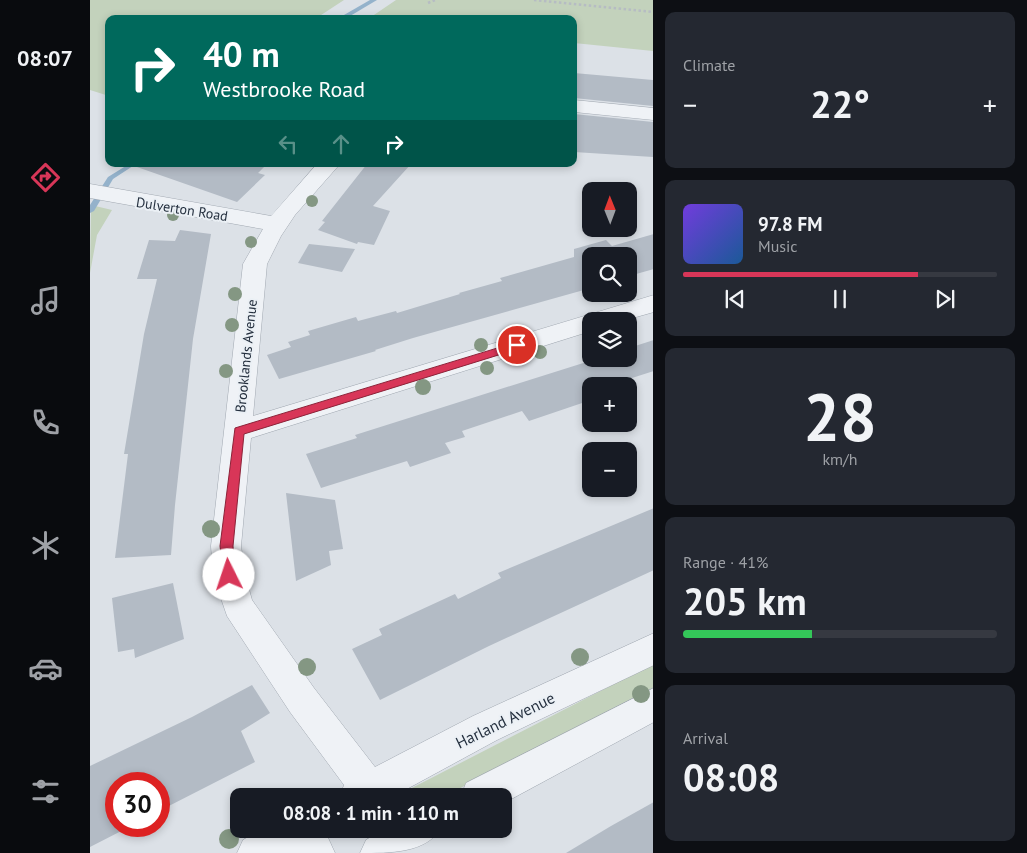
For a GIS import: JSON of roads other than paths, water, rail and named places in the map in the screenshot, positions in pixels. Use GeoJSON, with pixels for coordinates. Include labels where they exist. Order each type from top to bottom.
{"type":"FeatureCollection","features":[{"type":"Feature","properties":{"kind":"street"},"geometry":{"type":"LineString","coordinates":[[577,106],[653,114]]}},
{"type":"Feature","properties":{"kind":"street","name":"Brooklands Avenue"},"geometry":{"type":"LineString","coordinates":[[326,167],[275,224],[263,243],[255,264],[226,546],[229,575],[238,606],[364,788]]}},
{"type":"Feature","properties":{"kind":"street","name":"Dulverton Road"},"geometry":{"type":"LineString","coordinates":[[90,192],[275,224]]}},
{"type":"Feature","properties":{"kind":"street"},"geometry":{"type":"LineString","coordinates":[[625,312],[653,303]]}},
{"type":"Feature","properties":{"kind":"street"},"geometry":{"type":"LineString","coordinates":[[239,432],[582,325]]}},
{"type":"Feature","properties":{"kind":"street","name":"Harland Avenue"},"geometry":{"type":"LineString","coordinates":[[379,788],[485,728],[653,648]]}},
{"type":"Feature","properties":{"kind":"street"},"geometry":{"type":"LineString","coordinates":[[494,788],[653,704]]}},
{"type":"Feature","properties":{"kind":"street"},"geometry":{"type":"LineString","coordinates":[[256,853],[284,838]]}},
{"type":"Feature","properties":{"kind":"street"},"geometry":{"type":"LineString","coordinates":[[309,838],[316,853]]}},
{"type":"Feature","properties":{"kind":"waterway"},"geometry":{"type":"LineString","coordinates":[[347,15],[374,0]]}},
{"type":"Feature","properties":{"kind":"waterway"},"geometry":{"type":"LineString","coordinates":[[90,211],[110,178],[128,167]]}}]}
